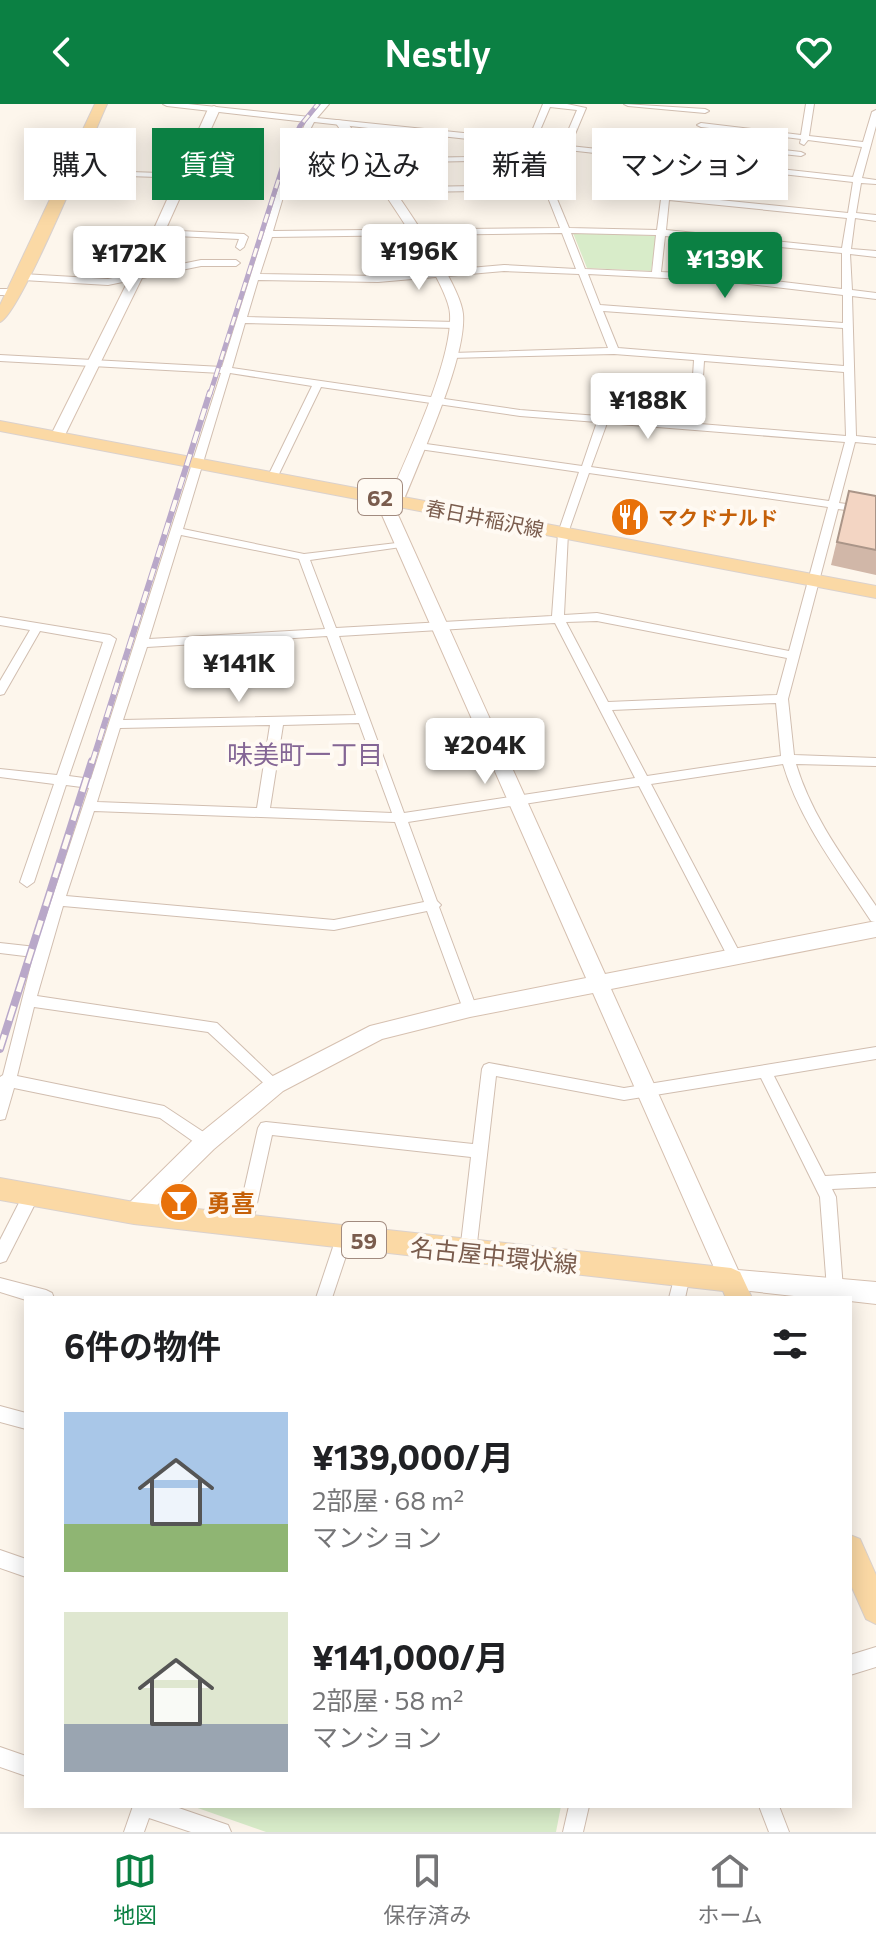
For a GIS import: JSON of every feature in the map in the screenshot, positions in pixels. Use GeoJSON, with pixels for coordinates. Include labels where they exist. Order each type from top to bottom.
{"type":"FeatureCollection","features":[{"type":"Feature","properties":{"kind":"main road"},"geometry":{"type":"LineString","coordinates":[[0,318],[7,292],[23,277],[101,104]]}},
{"type":"Feature","properties":{"kind":"main road","name":"春日井稲沢線"},"geometry":{"type":"LineString","coordinates":[[0,426],[876,592]]}},
{"type":"Feature","properties":{"kind":"main road","name":"名古屋中環状線"},"geometry":{"type":"LineString","coordinates":[[0,1189],[134,1213],[468,1252],[680,1287],[735,1289]]}},
{"type":"Feature","properties":{"kind":"main road"},"geometry":{"type":"LineString","coordinates":[[852,1554],[876,1609]]}},
{"type":"Feature","properties":{"kind":"street"},"geometry":{"type":"LineString","coordinates":[[167,104],[464,135]]}},
{"type":"Feature","properties":{"kind":"street"},"geometry":{"type":"LineString","coordinates":[[305,128],[325,104]]}},
{"type":"Feature","properties":{"kind":"street"},"geometry":{"type":"LineString","coordinates":[[332,104],[345,128]]}},
{"type":"Feature","properties":{"kind":"street"},"geometry":{"type":"LineString","coordinates":[[537,128],[547,104],[582,108],[574,128]]}},
{"type":"Feature","properties":{"kind":"street"},"geometry":{"type":"LineString","coordinates":[[628,104],[707,108],[700,128]]}},
{"type":"Feature","properties":{"kind":"street"},"geometry":{"type":"LineString","coordinates":[[795,173],[806,137],[810,104]]}},
{"type":"Feature","properties":{"kind":"street"},"geometry":{"type":"LineString","coordinates":[[205,128],[214,109]]}},
{"type":"Feature","properties":{"kind":"street"},"geometry":{"type":"LineString","coordinates":[[876,112],[874,131],[862,159],[846,251],[851,439],[782,699],[786,714],[788,759],[811,819],[876,917]]}},
{"type":"Feature","properties":{"kind":"street"},"geometry":{"type":"LineString","coordinates":[[701,125],[867,145]]}},
{"type":"Feature","properties":{"kind":"street"},"geometry":{"type":"LineString","coordinates":[[788,153],[801,154]]}},
{"type":"Feature","properties":{"kind":"street"},"geometry":{"type":"LineString","coordinates":[[862,159],[876,158]]}},
{"type":"Feature","properties":{"kind":"street"},"geometry":{"type":"LineString","coordinates":[[788,172],[876,182]]}},
{"type":"Feature","properties":{"kind":"street"},"geometry":{"type":"LineString","coordinates":[[0,1114],[6,1080],[41,953],[142,643],[280,195]]}},
{"type":"Feature","properties":{"kind":"street"},"geometry":{"type":"LineString","coordinates":[[58,435],[173,200]]}},
{"type":"Feature","properties":{"kind":"street"},"geometry":{"type":"LineString","coordinates":[[393,200],[453,298],[456,325],[452,356],[390,515],[401,544],[735,1289],[835,1289],[876,1293]]}},
{"type":"Feature","properties":{"kind":"street"},"geometry":{"type":"LineString","coordinates":[[553,200],[614,351]]}},
{"type":"Feature","properties":{"kind":"street"},"geometry":{"type":"LineString","coordinates":[[656,275],[666,200]]}},
{"type":"Feature","properties":{"kind":"street"},"geometry":{"type":"LineString","coordinates":[[698,200],[876,218]]}},
{"type":"Feature","properties":{"kind":"street"},"geometry":{"type":"LineString","coordinates":[[268,234],[565,229],[661,232],[876,254]]}},
{"type":"Feature","properties":{"kind":"street"},"geometry":{"type":"LineString","coordinates":[[158,233],[244,237],[240,247]]}},
{"type":"Feature","properties":{"kind":"street"},"geometry":{"type":"LineString","coordinates":[[23,277],[108,282],[201,263],[234,263],[226,275]]}},
{"type":"Feature","properties":{"kind":"street"},"geometry":{"type":"LineString","coordinates":[[256,277],[378,279],[504,268],[723,278],[876,296]]}},
{"type":"Feature","properties":{"kind":"street"},"geometry":{"type":"LineString","coordinates":[[599,308],[848,326]]}},
{"type":"Feature","properties":{"kind":"street"},"geometry":{"type":"LineString","coordinates":[[241,320],[456,325]]}},
{"type":"Feature","properties":{"kind":"street"},"geometry":{"type":"LineString","coordinates":[[452,356],[614,351],[848,369]]}},
{"type":"Feature","properties":{"kind":"street"},"geometry":{"type":"LineString","coordinates":[[695,427],[699,357]]}},
{"type":"Feature","properties":{"kind":"street"},"geometry":{"type":"LineString","coordinates":[[0,358],[226,370],[603,420],[876,441]]}},
{"type":"Feature","properties":{"kind":"street"},"geometry":{"type":"LineString","coordinates":[[273,476],[319,382]]}},
{"type":"Feature","properties":{"kind":"street"},"geometry":{"type":"LineString","coordinates":[[603,420],[563,533],[558,618],[640,781],[735,957]]}},
{"type":"Feature","properties":{"kind":"street"},"geometry":{"type":"LineString","coordinates":[[419,446],[876,511]]}},
{"type":"Feature","properties":{"kind":"street"},"geometry":{"type":"LineString","coordinates":[[176,531],[304,557],[401,544]]}},
{"type":"Feature","properties":{"kind":"street"},"geometry":{"type":"LineString","coordinates":[[304,557],[470,1009]]}},
{"type":"Feature","properties":{"kind":"street"},"geometry":{"type":"LineString","coordinates":[[142,643],[558,618],[631,622],[794,656]]}},
{"type":"Feature","properties":{"kind":"street"},"geometry":{"type":"LineString","coordinates":[[0,621],[110,639],[27,882]]}},
{"type":"Feature","properties":{"kind":"street"},"geometry":{"type":"LineString","coordinates":[[0,691],[37,627]]}},
{"type":"Feature","properties":{"kind":"street"},"geometry":{"type":"LineString","coordinates":[[603,706],[782,699]]}},
{"type":"Feature","properties":{"kind":"street"},"geometry":{"type":"LineString","coordinates":[[116,724],[364,719]]}},
{"type":"Feature","properties":{"kind":"street"},"geometry":{"type":"LineString","coordinates":[[263,813],[277,721]]}},
{"type":"Feature","properties":{"kind":"street"},"geometry":{"type":"LineString","coordinates":[[89,806],[400,818],[788,759],[876,762]]}},
{"type":"Feature","properties":{"kind":"street"},"geometry":{"type":"LineString","coordinates":[[0,773],[97,784]]}},
{"type":"Feature","properties":{"kind":"street"},"geometry":{"type":"LineString","coordinates":[[58,900],[334,925],[434,905]]}},
{"type":"Feature","properties":{"kind":"street"},"geometry":{"type":"LineString","coordinates":[[134,1213],[206,1142],[275,1085],[377,1032],[470,1009],[876,929]]}},
{"type":"Feature","properties":{"kind":"street"},"geometry":{"type":"LineString","coordinates":[[0,948],[41,953]]}},
{"type":"Feature","properties":{"kind":"street"},"geometry":{"type":"LineString","coordinates":[[28,1000],[212,1027],[275,1085]]}},
{"type":"Feature","properties":{"kind":"street"},"geometry":{"type":"LineString","coordinates":[[468,1252],[489,1069],[624,1094],[876,1053]]}},
{"type":"Feature","properties":{"kind":"street"},"geometry":{"type":"LineString","coordinates":[[765,1072],[828,1197],[835,1289]]}},
{"type":"Feature","properties":{"kind":"street"},"geometry":{"type":"LineString","coordinates":[[6,1080],[164,1112],[206,1142]]}},
{"type":"Feature","properties":{"kind":"street"},"geometry":{"type":"LineString","coordinates":[[247,1107],[266,1128],[479,1151]]}},
{"type":"Feature","properties":{"kind":"street"},"geometry":{"type":"LineString","coordinates":[[244,1226],[266,1128]]}},
{"type":"Feature","properties":{"kind":"street"},"geometry":{"type":"LineString","coordinates":[[821,1183],[876,1180]]}},
{"type":"Feature","properties":{"kind":"street"},"geometry":{"type":"LineString","coordinates":[[0,1256],[32,1194]]}},
{"type":"Feature","properties":{"kind":"street"},"geometry":{"type":"LineString","coordinates":[[325,1296],[344,1238]]}},
{"type":"Feature","properties":{"kind":"street"},"geometry":{"type":"LineString","coordinates":[[0,1285],[39,1296]]}},
{"type":"Feature","properties":{"kind":"street"},"geometry":{"type":"LineString","coordinates":[[0,1414],[24,1420]]}},
{"type":"Feature","properties":{"kind":"street"},"geometry":{"type":"LineString","coordinates":[[0,1559],[24,1567]]}},
{"type":"Feature","properties":{"kind":"street"},"geometry":{"type":"LineString","coordinates":[[852,1664],[876,1657]]}},
{"type":"Feature","properties":{"kind":"street"},"geometry":{"type":"LineString","coordinates":[[0,1757],[24,1765]]}},
{"type":"Feature","properties":{"kind":"street"},"geometry":{"type":"LineString","coordinates":[[134,1832],[143,1808]]}},
{"type":"Feature","properties":{"kind":"street"},"geometry":{"type":"LineString","coordinates":[[150,1808],[221,1832]]}},
{"type":"Feature","properties":{"kind":"street"},"geometry":{"type":"LineString","coordinates":[[573,1832],[579,1808]]}},
{"type":"Feature","properties":{"kind":"street"},"geometry":{"type":"LineString","coordinates":[[770,1808],[779,1832]]}},
{"type":"Feature","properties":{"kind":"green space"},"geometry":{"type":"Polygon","coordinates":[[[573,233],[656,236],[651,271],[587,268],[573,233]]]}},
{"type":"Feature","properties":{"kind":"green space"},"geometry":{"type":"Polygon","coordinates":[[[198,1808],[561,1808],[556,1832],[266,1832],[198,1808]]]}},
{"type":"Feature","properties":{"kind":"building"},"geometry":{"type":"Polygon","coordinates":[[[849,491],[876,496],[876,550],[837,542],[849,491]]]}},
{"type":"Feature","properties":{"kind":"railway"},"geometry":{"type":"LineString","coordinates":[[210,394],[287,153],[300,126],[318,104]]}},
{"type":"Feature","properties":{"kind":"railway"},"geometry":{"type":"LineString","coordinates":[[92,763],[210,392]]}},
{"type":"Feature","properties":{"kind":"railway"},"geometry":{"type":"LineString","coordinates":[[0,1049],[92,761]]}},
{"type":"Feature","properties":{"kind":"place","name":"マクドナルド"},"geometry":{"type":"Point","coordinates":[630,517]}},
{"type":"Feature","properties":{"kind":"place","name":"勇喜"},"geometry":{"type":"Point","coordinates":[179,1202]}},
{"type":"Feature","properties":{"kind":"district","name":"味美町一丁目"},"geometry":{"type":"Point","coordinates":[305,753]}}]}
